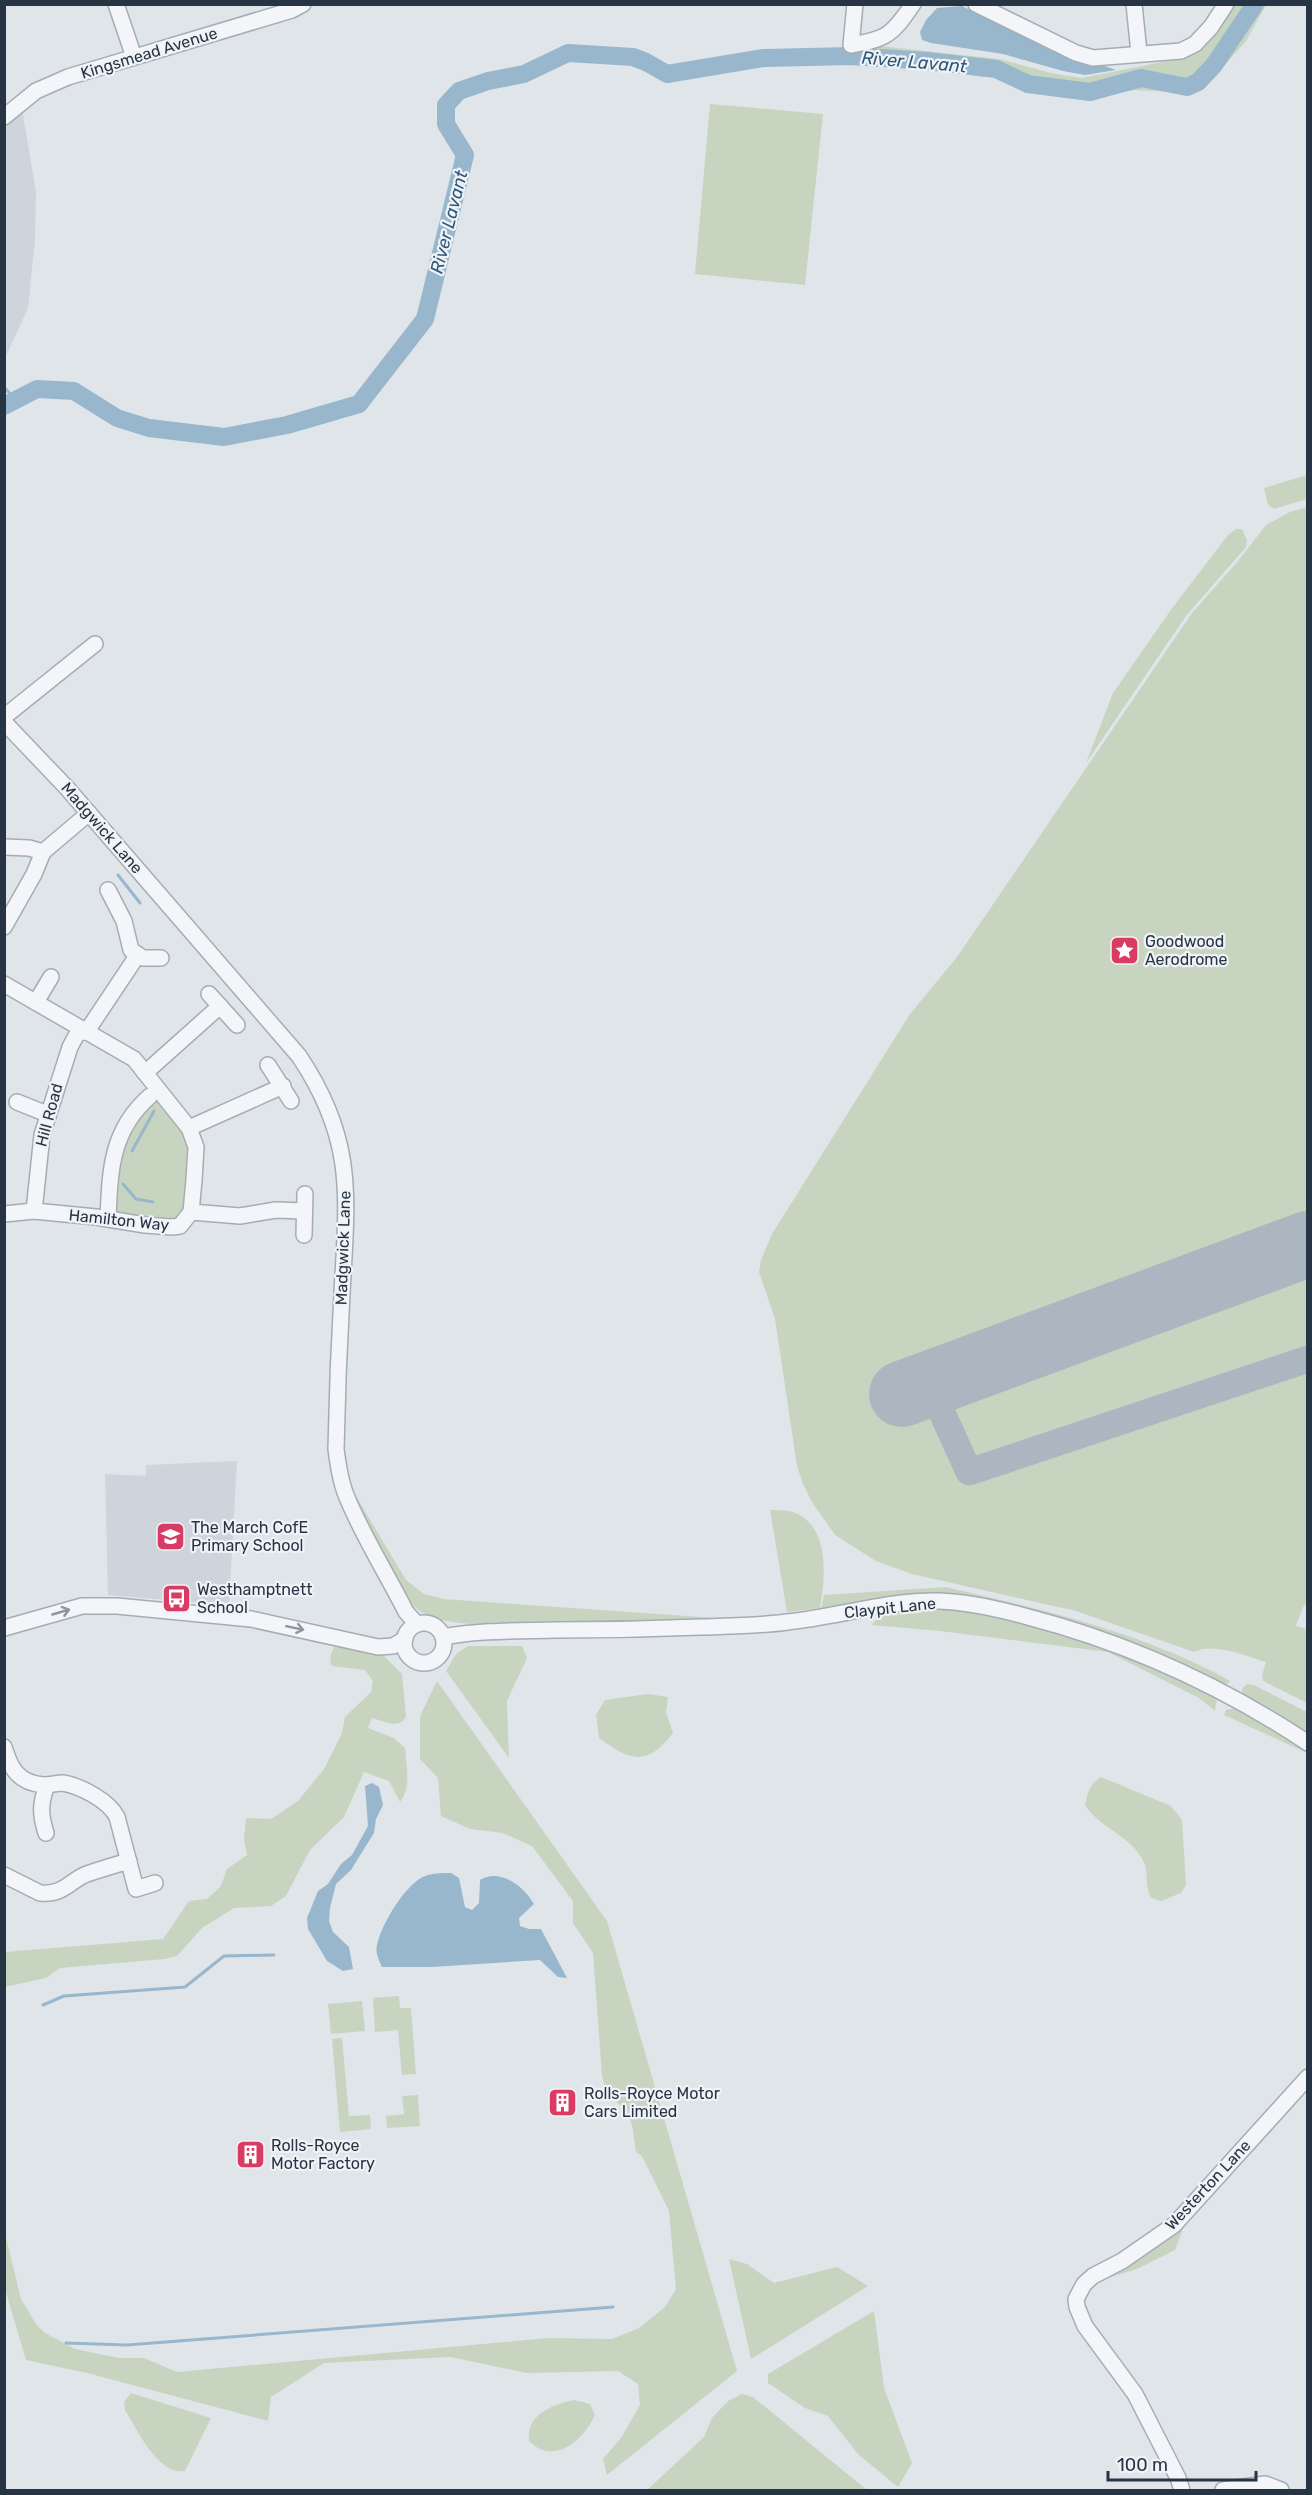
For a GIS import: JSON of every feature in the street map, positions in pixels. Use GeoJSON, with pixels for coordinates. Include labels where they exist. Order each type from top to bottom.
{"type":"FeatureCollection","features":[{"type":"Feature","properties":{"kind":"street"},"geometry":{"type":"LineString","coordinates":[[116,4],[134,57]]}},
{"type":"Feature","properties":{"kind":"street","name":"Kingsmead Avenue"},"geometry":{"type":"LineString","coordinates":[[4,117],[36,91],[68,77],[303,4]]}},
{"type":"Feature","properties":{"kind":"street"},"geometry":{"type":"LineString","coordinates":[[855,4],[851,45],[879,40],[899,25],[913,4]]}},
{"type":"Feature","properties":{"kind":"street"},"geometry":{"type":"LineString","coordinates":[[976,4],[1084,55],[1101,58],[1181,51],[1195,44],[1217,20],[1226,4]]}},
{"type":"Feature","properties":{"kind":"street"},"geometry":{"type":"LineString","coordinates":[[1134,4],[1139,53]]}},
{"type":"Feature","properties":{"kind":"street"},"geometry":{"type":"LineString","coordinates":[[4,717],[95,644]]}},
{"type":"Feature","properties":{"kind":"street","name":"Madgwick Lane"},"geometry":{"type":"LineString","coordinates":[[4,722],[89,813],[299,1056],[321,1092],[342,1150],[346,1194],[336,1449],[339,1474],[346,1496],[406,1612],[417,1624]]}},
{"type":"Feature","properties":{"kind":"street"},"geometry":{"type":"LineString","coordinates":[[4,927],[34,874],[43,852],[89,813]]}},
{"type":"Feature","properties":{"kind":"street"},"geometry":{"type":"LineString","coordinates":[[4,847],[29,848],[43,852]]}},
{"type":"Feature","properties":{"kind":"street"},"geometry":{"type":"LineString","coordinates":[[108,890],[124,921],[128,942],[137,956],[161,958]]}},
{"type":"Feature","properties":{"kind":"street","name":"Hill Road"},"geometry":{"type":"LineString","coordinates":[[34,1211],[38,1152],[47,1114],[74,1039],[81,1031],[87,1031],[137,956]]}},
{"type":"Feature","properties":{"kind":"street"},"geometry":{"type":"LineString","coordinates":[[36,1002],[51,976]]}},
{"type":"Feature","properties":{"kind":"street","name":"Hamilton Way"},"geometry":{"type":"LineString","coordinates":[[4,984],[134,1059],[189,1128],[196,1147],[191,1212],[180,1226],[172,1227],[34,1211],[4,1214]]}},
{"type":"Feature","properties":{"kind":"street"},"geometry":{"type":"LineString","coordinates":[[209,994],[237,1025]]}},
{"type":"Feature","properties":{"kind":"street"},"geometry":{"type":"LineString","coordinates":[[145,1073],[220,1006]]}},
{"type":"Feature","properties":{"kind":"street"},"geometry":{"type":"LineString","coordinates":[[268,1065],[291,1101]]}},
{"type":"Feature","properties":{"kind":"street"},"geometry":{"type":"LineString","coordinates":[[189,1128],[283,1086]]}},
{"type":"Feature","properties":{"kind":"street"},"geometry":{"type":"LineString","coordinates":[[108,1219],[112,1165],[116,1146],[123,1128],[136,1108],[150,1096]]}},
{"type":"Feature","properties":{"kind":"street"},"geometry":{"type":"LineString","coordinates":[[17,1102],[47,1114]]}},
{"type":"Feature","properties":{"kind":"street"},"geometry":{"type":"LineString","coordinates":[[304,1235],[305,1194]]}},
{"type":"Feature","properties":{"kind":"street"},"geometry":{"type":"LineString","coordinates":[[191,1212],[240,1216],[276,1210],[304,1210]]}},
{"type":"Feature","properties":{"kind":"street","name":"Claypit Lane"},"geometry":{"type":"LineString","coordinates":[[443,1637],[473,1632],[637,1629],[787,1622],[884,1605],[939,1601],[960,1603],[1050,1623],[1122,1647],[1229,1695],[1308,1743]]}},
{"type":"Feature","properties":{"kind":"street"},"geometry":{"type":"LineString","coordinates":[[4,1628],[82,1606],[117,1606],[251,1618],[378,1647],[393,1646],[405,1639]]}},
{"type":"Feature","properties":{"kind":"street"},"geometry":{"type":"LineString","coordinates":[[417,1624],[434,1625],[443,1637],[444,1646],[438,1657],[423,1662],[409,1656],[405,1639],[408,1632],[417,1624]]}},
{"type":"Feature","properties":{"kind":"street"},"geometry":{"type":"LineString","coordinates":[[4,1747],[14,1773],[26,1781],[47,1785],[61,1783],[80,1788],[113,1809],[136,1889],[155,1883]]}},
{"type":"Feature","properties":{"kind":"street"},"geometry":{"type":"LineString","coordinates":[[46,1833],[40,1815],[40,1802],[47,1785]]}},
{"type":"Feature","properties":{"kind":"street"},"geometry":{"type":"LineString","coordinates":[[4,1875],[40,1893],[47,1894],[69,1887],[84,1875],[129,1861]]}},
{"type":"Feature","properties":{"kind":"street","name":"Westerton Lane"},"geometry":{"type":"LineString","coordinates":[[1182,2490],[1135,2394],[1086,2326],[1077,2307],[1076,2299],[1084,2284],[1093,2276],[1122,2260],[1174,2225],[1308,2077]]}},
{"type":"Feature","properties":{"kind":"street"},"geometry":{"type":"LineString","coordinates":[[1223,2490],[1265,2484],[1281,2490]]}},
{"type":"Feature","properties":{"kind":"shaded area"},"geometry":{"type":"Polygon","coordinates":[[[22,109],[36,192],[35,240],[28,308],[5,358],[5,126],[22,109]]]}},
{"type":"Feature","properties":{"kind":"shaded area","name":"The March CofE Primary School"},"geometry":{"type":"Polygon","coordinates":[[[237,1461],[229,1605],[108,1595],[105,1474],[146,1476],[146,1465],[237,1461]]]}},
{"type":"Feature","properties":{"kind":"green space"},"geometry":{"type":"Polygon","coordinates":[[[1234,5],[1266,5],[1246,41],[1208,84],[1190,93],[1135,90],[1079,99],[1031,91],[1004,79],[961,72],[853,62],[851,45],[853,43],[999,59],[1051,73],[1082,78],[1187,57],[1205,45],[1224,23],[1234,5]]]}},
{"type":"Feature","properties":{"kind":"green space"},"geometry":{"type":"Polygon","coordinates":[[[710,104],[823,114],[805,285],[695,274],[710,104]]]}},
{"type":"Feature","properties":{"kind":"green space"},"geometry":{"type":"Polygon","coordinates":[[[1307,475],[1307,499],[1274,509],[1268,505],[1264,488],[1307,475]]]}},
{"type":"Feature","properties":{"kind":"green space","name":"Goodwood Aerodrome"},"geometry":{"type":"Polygon","coordinates":[[[1307,507],[1308,1604],[1304,1605],[1296,1626],[1307,1629],[1307,1703],[1263,1681],[1262,1675],[1266,1662],[1220,1649],[1202,1649],[1194,1652],[1076,1611],[912,1574],[876,1561],[835,1535],[812,1502],[797,1466],[775,1319],[759,1272],[761,1260],[772,1234],[910,1014],[957,957],[1192,613],[1266,525],[1290,512],[1307,507]]]}},
{"type":"Feature","properties":{"kind":"green space"},"geometry":{"type":"Polygon","coordinates":[[[1236,529],[1242,529],[1247,540],[1246,547],[1186,616],[1086,763],[1113,693],[1173,607],[1228,535],[1236,529]]]}},
{"type":"Feature","properties":{"kind":"green space"},"geometry":{"type":"Polygon","coordinates":[[[157,1098],[185,1130],[190,1144],[185,1208],[179,1219],[171,1221],[114,1214],[122,1151],[134,1126],[157,1098]]]}},
{"type":"Feature","properties":{"kind":"green space"},"geometry":{"type":"Polygon","coordinates":[[[357,1498],[406,1580],[424,1594],[444,1599],[715,1618],[696,1622],[480,1625],[435,1618],[421,1612],[412,1604],[393,1577],[355,1500],[357,1498]]]}},
{"type":"Feature","properties":{"kind":"green space"},"geometry":{"type":"Polygon","coordinates":[[[770,1510],[793,1512],[805,1519],[814,1529],[823,1554],[820,1608],[787,1612],[770,1510]]]}},
{"type":"Feature","properties":{"kind":"green space"},"geometry":{"type":"Polygon","coordinates":[[[946,1587],[1091,1624],[1162,1649],[1230,1681],[1226,1686],[1006,1606],[821,1611],[824,1595],[946,1587]]]}},
{"type":"Feature","properties":{"kind":"green space"},"geometry":{"type":"Polygon","coordinates":[[[923,1607],[983,1612],[1047,1627],[1179,1676],[1217,1697],[1215,1711],[1199,1698],[1108,1652],[872,1625],[888,1612],[923,1607]]]}},
{"type":"Feature","properties":{"kind":"green space"},"geometry":{"type":"Polygon","coordinates":[[[338,1643],[381,1653],[402,1674],[406,1717],[395,1724],[372,1718],[368,1728],[394,1738],[405,1748],[407,1783],[400,1802],[389,1781],[364,1772],[344,1817],[310,1850],[286,1896],[271,1906],[234,1908],[202,1928],[177,1956],[60,1968],[46,1978],[5,1987],[5,1952],[163,1939],[189,1901],[207,1899],[221,1886],[227,1869],[247,1855],[244,1839],[246,1818],[271,1819],[298,1801],[324,1769],[342,1733],[345,1717],[371,1692],[373,1681],[365,1670],[332,1666],[331,1654],[338,1643]]]}},
{"type":"Feature","properties":{"kind":"green space"},"geometry":{"type":"Polygon","coordinates":[[[468,1646],[522,1646],[527,1658],[507,1701],[509,1758],[446,1671],[456,1654],[468,1646]]]}},
{"type":"Feature","properties":{"kind":"green space"},"geometry":{"type":"Polygon","coordinates":[[[437,1681],[607,1921],[737,2371],[607,2475],[603,2459],[621,2438],[640,2405],[638,2384],[618,2371],[527,2373],[450,2357],[324,2363],[271,2397],[268,2421],[87,2373],[26,2360],[5,2289],[5,2233],[21,2299],[36,2324],[45,2333],[75,2349],[119,2358],[144,2358],[177,2372],[549,2338],[612,2339],[639,2328],[665,2307],[676,2289],[669,2211],[642,2156],[636,2152],[632,2126],[627,2113],[607,2095],[602,2076],[593,1953],[573,1923],[573,1901],[532,1846],[503,1833],[470,1829],[441,1816],[438,1778],[420,1759],[420,1716],[437,1681]]]}},
{"type":"Feature","properties":{"kind":"green space"},"geometry":{"type":"Polygon","coordinates":[[[1247,1684],[1254,1685],[1307,1712],[1307,1738],[1243,1696],[1242,1689],[1247,1684]]]}},
{"type":"Feature","properties":{"kind":"green space"},"geometry":{"type":"Polygon","coordinates":[[[648,1694],[668,1697],[666,1712],[673,1733],[664,1744],[646,1756],[638,1757],[620,1752],[599,1738],[596,1715],[605,1700],[648,1694]]]}},
{"type":"Feature","properties":{"kind":"green space"},"geometry":{"type":"Polygon","coordinates":[[[1238,1708],[1307,1749],[1307,1753],[1224,1715],[1226,1710],[1238,1708]]]}},
{"type":"Feature","properties":{"kind":"green space"},"geometry":{"type":"Polygon","coordinates":[[[1101,1777],[1171,1806],[1182,1820],[1186,1885],[1181,1893],[1161,1901],[1151,1898],[1141,1857],[1129,1843],[1091,1813],[1085,1805],[1090,1789],[1101,1777]]]}},
{"type":"Feature","properties":{"kind":"green space"},"geometry":{"type":"Polygon","coordinates":[[[399,1996],[400,2008],[411,2008],[416,2074],[402,2075],[398,2030],[375,2032],[373,1998],[399,1996]]]}},
{"type":"Feature","properties":{"kind":"green space"},"geometry":{"type":"Polygon","coordinates":[[[362,2001],[365,2031],[331,2034],[328,2004],[362,2001]]]}},
{"type":"Feature","properties":{"kind":"green space"},"geometry":{"type":"Polygon","coordinates":[[[342,2038],[349,2116],[370,2115],[371,2129],[340,2132],[332,2039],[342,2038]]]}},
{"type":"Feature","properties":{"kind":"green space"},"geometry":{"type":"Polygon","coordinates":[[[418,2095],[420,2126],[387,2128],[386,2116],[404,2114],[402,2096],[418,2095]]]}},
{"type":"Feature","properties":{"kind":"green space"},"geometry":{"type":"Polygon","coordinates":[[[1187,2218],[1175,2250],[1137,2269],[1104,2279],[1103,2274],[1187,2218]]]}},
{"type":"Feature","properties":{"kind":"green space"},"geometry":{"type":"Polygon","coordinates":[[[729,2259],[747,2264],[774,2283],[837,2267],[868,2286],[751,2359],[729,2259]]]}},
{"type":"Feature","properties":{"kind":"green space"},"geometry":{"type":"Polygon","coordinates":[[[874,2311],[884,2388],[912,2463],[898,2487],[858,2454],[828,2416],[805,2408],[768,2383],[768,2374],[874,2311]]]}},
{"type":"Feature","properties":{"kind":"green space"},"geometry":{"type":"Polygon","coordinates":[[[131,2393],[211,2418],[185,2471],[175,2471],[166,2466],[157,2459],[142,2439],[125,2410],[124,2402],[131,2393]]]}},
{"type":"Feature","properties":{"kind":"green space"},"geometry":{"type":"Polygon","coordinates":[[[742,2394],[753,2397],[867,2490],[647,2490],[704,2437],[712,2418],[728,2401],[742,2394]]]}},
{"type":"Feature","properties":{"kind":"green space"},"geometry":{"type":"Polygon","coordinates":[[[574,2400],[590,2404],[595,2415],[583,2434],[558,2451],[539,2448],[529,2441],[529,2432],[536,2417],[549,2408],[574,2400]]]}},
{"type":"Feature","properties":{"kind":"water"},"geometry":{"type":"Polygon","coordinates":[[[962,6],[1030,40],[1116,70],[1085,75],[1003,54],[922,40],[920,32],[926,20],[937,8],[962,6]]]}},
{"type":"Feature","properties":{"kind":"water"},"geometry":{"type":"Polygon","coordinates":[[[372,1783],[379,1787],[383,1805],[376,1819],[374,1833],[351,1870],[336,1884],[330,1908],[329,1921],[333,1932],[349,1947],[353,1969],[343,1971],[327,1961],[308,1929],[307,1918],[318,1891],[328,1884],[341,1864],[352,1855],[368,1826],[365,1786],[372,1783]]]}},
{"type":"Feature","properties":{"kind":"water"},"geometry":{"type":"Polygon","coordinates":[[[451,1873],[459,1878],[465,1907],[472,1910],[479,1903],[480,1880],[495,1876],[518,1885],[534,1904],[519,1918],[520,1926],[541,1929],[567,1978],[558,1977],[540,1960],[432,1967],[382,1967],[377,1954],[379,1936],[396,1904],[420,1879],[431,1874],[451,1873]]]}},
{"type":"Feature","properties":{"kind":"waterway","name":"River Lavant"},"geometry":{"type":"LineString","coordinates":[[4,406],[37,389],[74,391],[117,418],[149,428],[224,437],[287,425],[359,404],[425,319],[465,155],[446,124],[446,105],[459,91],[488,81],[524,74],[568,53],[633,57],[667,74],[764,58],[851,56],[927,61],[996,69],[1028,84],[1090,92],[1141,78],[1187,87],[1198,82],[1214,65],[1255,4]]}},
{"type":"Feature","properties":{"kind":"waterway","name":"River Lavant"},"geometry":{"type":"LineString","coordinates":[[4,387],[15,399]]}},
{"type":"Feature","properties":{"kind":"waterway"},"geometry":{"type":"LineString","coordinates":[[118,875],[140,903]]}},
{"type":"Feature","properties":{"kind":"waterway"},"geometry":{"type":"LineString","coordinates":[[132,1151],[154,1111]]}},
{"type":"Feature","properties":{"kind":"waterway"},"geometry":{"type":"LineString","coordinates":[[123,1184],[136,1199],[153,1202]]}},
{"type":"Feature","properties":{"kind":"waterway"},"geometry":{"type":"LineString","coordinates":[[43,2005],[64,1996],[185,1987],[224,1956],[274,1955]]}},
{"type":"Feature","properties":{"kind":"waterway"},"geometry":{"type":"LineString","coordinates":[[66,2343],[127,2345],[613,2307]]}},
{"type":"Feature","properties":{"kind":"taxiway"},"geometry":{"type":"LineString","coordinates":[[929,1384],[969,1472],[1308,1359]]}},
{"type":"Feature","properties":{"kind":"runway"},"geometry":{"type":"LineString","coordinates":[[902,1394],[1308,1244]]}},
{"type":"Feature","properties":{"kind":"place","name":"Goodwood Aerodrome"},"geometry":{"type":"Point","coordinates":[1124,950]}},
{"type":"Feature","properties":{"kind":"place","name":"The March CofE Primary School"},"geometry":{"type":"Point","coordinates":[170,1536]}},
{"type":"Feature","properties":{"kind":"place","name":"Westhamptnett School"},"geometry":{"type":"Point","coordinates":[176,1598]}},
{"type":"Feature","properties":{"kind":"place","name":"Rolls-Royce Motor Cars Limited"},"geometry":{"type":"Point","coordinates":[563,2102]}},
{"type":"Feature","properties":{"kind":"place","name":"Rolls-Royce Motor Factory"},"geometry":{"type":"Point","coordinates":[250,2154]}}]}
